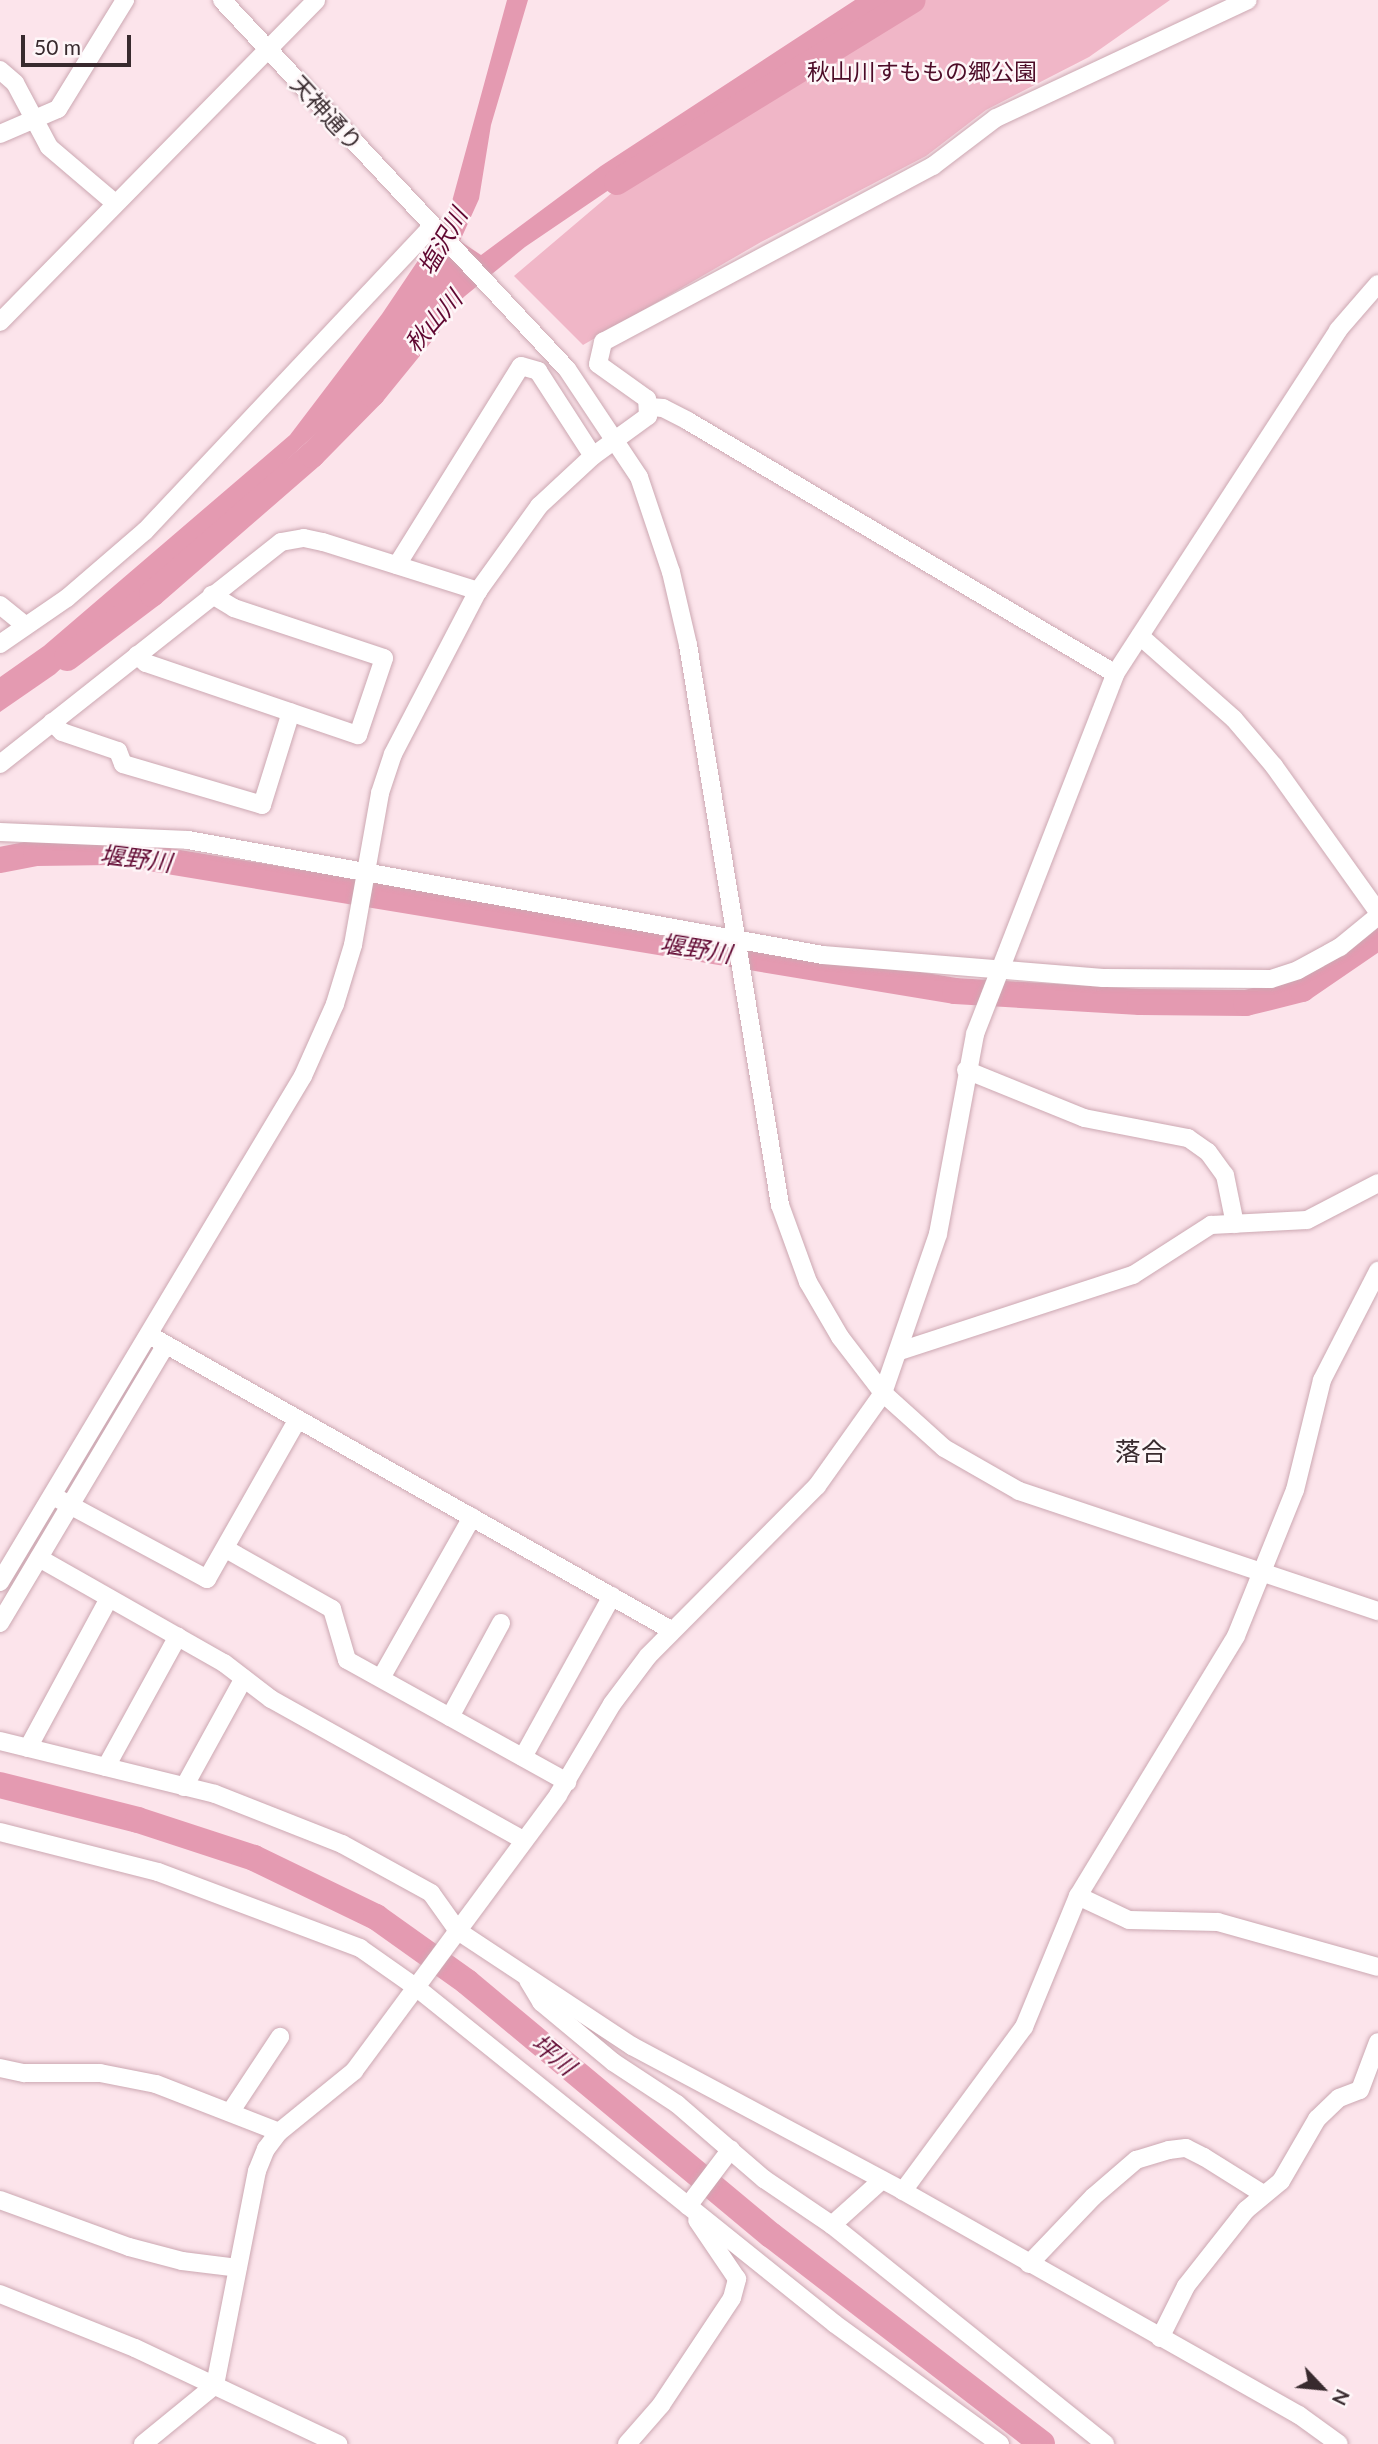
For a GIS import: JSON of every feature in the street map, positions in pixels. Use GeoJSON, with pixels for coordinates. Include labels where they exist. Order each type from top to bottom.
{"type":"FeatureCollection","features":[{"type":"Feature","properties":{"kind":"street"},"geometry":{"type":"LineString","coordinates":[[0,134],[58,109],[125,0]]}},
{"type":"Feature","properties":{"kind":"street","name":"天神通り"},"geometry":{"type":"LineString","coordinates":[[222,0],[500,301],[567,369],[617,438],[639,477],[671,572],[688,645],[742,979],[786,1226],[820,1304],[883,1393],[944,1448],[1019,1491],[1378,1611]]}},
{"type":"Feature","properties":{"kind":"street"},"geometry":{"type":"LineString","coordinates":[[0,322],[115,203],[270,51],[316,0]]}},
{"type":"Feature","properties":{"kind":"street"},"geometry":{"type":"LineString","coordinates":[[0,1582],[303,1076],[335,1004],[366,875],[380,793],[393,754],[478,591],[539,506],[593,456],[648,416],[650,407],[647,399],[598,364],[603,342],[933,166],[996,118],[1248,0]]}},
{"type":"Feature","properties":{"kind":"street"},"geometry":{"type":"LineString","coordinates":[[0,70],[15,82],[49,147],[115,203]]}},
{"type":"Feature","properties":{"kind":"street"},"geometry":{"type":"LineString","coordinates":[[0,644],[145,531],[433,227]]}},
{"type":"Feature","properties":{"kind":"street"},"geometry":{"type":"LineString","coordinates":[[143,2444],[215,2385],[257,2171],[279,2132],[354,2071],[567,1782],[612,1704],[671,1630],[817,1486],[883,1393],[900,1351],[938,1234],[966,1070],[985,1004],[1115,674],[1338,330],[1378,284]]}},
{"type":"Feature","properties":{"kind":"street"},"geometry":{"type":"LineString","coordinates":[[397,565],[521,366],[538,371],[593,456]]}},
{"type":"Feature","properties":{"kind":"street"},"geometry":{"type":"LineString","coordinates":[[650,407],[663,408],[680,417],[1115,674]]}},
{"type":"Feature","properties":{"kind":"street"},"geometry":{"type":"LineString","coordinates":[[0,764],[281,542],[304,538],[478,591]]}},
{"type":"Feature","properties":{"kind":"street"},"geometry":{"type":"LineString","coordinates":[[137,654],[146,663],[358,735],[383,658],[234,608],[212,596]]}},
{"type":"Feature","properties":{"kind":"street"},"geometry":{"type":"LineString","coordinates":[[0,605],[26,626]]}},
{"type":"Feature","properties":{"kind":"street"},"geometry":{"type":"LineString","coordinates":[[0,832],[188,841],[736,940],[873,961],[997,975],[1116,979],[1270,979],[1298,971],[1340,947],[1378,914],[1242,728],[1182,668],[1140,636]]}},
{"type":"Feature","properties":{"kind":"street"},"geometry":{"type":"LineString","coordinates":[[52,722],[62,732],[118,751],[123,764],[262,805],[291,712]]}},
{"type":"Feature","properties":{"kind":"street"},"geometry":{"type":"LineString","coordinates":[[966,1070],[1084,1118],[1188,1138],[1208,1152],[1225,1175],[1235,1224]]}},
{"type":"Feature","properties":{"kind":"street"},"geometry":{"type":"LineString","coordinates":[[900,1351],[1133,1275],[1210,1225],[1307,1220],[1378,1183]]}},
{"type":"Feature","properties":{"kind":"street"},"geometry":{"type":"LineString","coordinates":[[903,2191],[1024,2027],[1078,1896],[1236,1636],[1258,1573],[1295,1490],[1321,1380],[1378,1271]]}},
{"type":"Feature","properties":{"kind":"street"},"geometry":{"type":"LineString","coordinates":[[149,1335],[671,1630]]}},
{"type":"Feature","properties":{"kind":"street"},"geometry":{"type":"LineString","coordinates":[[0,1623],[166,1345]]}},
{"type":"Feature","properties":{"kind":"street"},"geometry":{"type":"LineString","coordinates":[[53,1496],[207,1579],[298,1419]]}},
{"type":"Feature","properties":{"kind":"street"},"geometry":{"type":"LineString","coordinates":[[381,1678],[472,1517]]}},
{"type":"Feature","properties":{"kind":"street"},"geometry":{"type":"LineString","coordinates":[[226,1549],[332,1609],[347,1660],[567,1782]]}},
{"type":"Feature","properties":{"kind":"street"},"geometry":{"type":"LineString","coordinates":[[39,1558],[178,1636],[244,1678],[271,1699],[523,1840]]}},
{"type":"Feature","properties":{"kind":"street"},"geometry":{"type":"LineString","coordinates":[[523,1757],[612,1596]]}},
{"type":"Feature","properties":{"kind":"street"},"geometry":{"type":"LineString","coordinates":[[28,1748],[109,1598]]}},
{"type":"Feature","properties":{"kind":"street"},"geometry":{"type":"LineString","coordinates":[[450,1717],[501,1623]]}},
{"type":"Feature","properties":{"kind":"street"},"geometry":{"type":"LineString","coordinates":[[106,1767],[178,1636]]}},
{"type":"Feature","properties":{"kind":"street"},"geometry":{"type":"LineString","coordinates":[[184,1787],[244,1678]]}},
{"type":"Feature","properties":{"kind":"street"},"geometry":{"type":"LineString","coordinates":[[0,1741],[184,1787],[342,1844],[431,1893],[458,1931],[632,2046],[903,2191],[1299,2415],[1339,2444]]}},
{"type":"Feature","properties":{"kind":"street"},"geometry":{"type":"LineString","coordinates":[[0,1832],[158,1872],[236,1900],[360,1948],[420,1984],[835,2323],[1000,2444]]}},
{"type":"Feature","properties":{"kind":"street"},"geometry":{"type":"LineString","coordinates":[[1078,1896],[1129,1920],[1218,1922],[1378,1967]]}},
{"type":"Feature","properties":{"kind":"street"},"geometry":{"type":"LineString","coordinates":[[524,1974],[541,2003],[613,2062],[677,2104],[728,2154],[831,2225],[1105,2444]]}},
{"type":"Feature","properties":{"kind":"street"},"geometry":{"type":"LineString","coordinates":[[231,2111],[280,2037]]}},
{"type":"Feature","properties":{"kind":"street"},"geometry":{"type":"LineString","coordinates":[[1160,2338],[1186,2287],[1263,2194],[1281,2181],[1317,2119],[1339,2098],[1360,2090],[1378,2042]]}},
{"type":"Feature","properties":{"kind":"street"},"geometry":{"type":"LineString","coordinates":[[0,2068],[24,2073],[100,2073],[156,2084],[231,2111],[279,2132]]}},
{"type":"Feature","properties":{"kind":"street"},"geometry":{"type":"LineString","coordinates":[[1030,2264],[1093,2197],[1136,2160],[1169,2150],[1186,2148],[1263,2194]]}},
{"type":"Feature","properties":{"kind":"street"},"geometry":{"type":"LineString","coordinates":[[690,2202],[728,2154]]}},
{"type":"Feature","properties":{"kind":"street"},"geometry":{"type":"LineString","coordinates":[[831,2225],[882,2180]]}},
{"type":"Feature","properties":{"kind":"street"},"geometry":{"type":"LineString","coordinates":[[0,2200],[128,2248],[182,2261],[239,2268]]}},
{"type":"Feature","properties":{"kind":"street"},"geometry":{"type":"LineString","coordinates":[[626,2444],[661,2405],[732,2298],[737,2279],[690,2202]]}},
{"type":"Feature","properties":{"kind":"street"},"geometry":{"type":"LineString","coordinates":[[0,2294],[215,2385],[338,2444]]}},
{"type":"Feature","properties":{"kind":"green space","name":"秋山川すももの郷公園"},"geometry":{"type":"Polygon","coordinates":[[[883,0],[1170,0],[1089,57],[986,110],[926,156],[761,242],[583,345],[514,276],[613,192],[854,46],[883,0]]]}},
{"type":"Feature","properties":{"kind":"water","name":"塩沢川"},"geometry":{"type":"Polygon","coordinates":[[[507,0],[528,0],[491,125],[479,199],[460,241],[481,255],[601,166],[855,0],[900,0],[737,103],[525,247],[465,296],[55,674],[0,712],[0,677],[44,646],[290,435],[382,314],[448,216],[507,0]]]}},
{"type":"Feature","properties":{"kind":"waterway","name":"秋山川"},"geometry":{"type":"LineString","coordinates":[[617,182],[913,0]]}},
{"type":"Feature","properties":{"kind":"waterway","name":"秋山川"},"geometry":{"type":"LineString","coordinates":[[67,658],[152,594],[312,455],[372,394],[428,325]]}},
{"type":"Feature","properties":{"kind":"waterway","name":"堰野川"},"geometry":{"type":"LineString","coordinates":[[0,860],[36,853],[113,852],[955,991],[1140,1002],[1246,1003],[1302,989],[1378,937]]}},
{"type":"Feature","properties":{"kind":"waterway","name":"坪川"},"geometry":{"type":"LineString","coordinates":[[0,1785],[138,1820],[254,1858],[376,1917],[467,1982],[771,2235],[1042,2444]]}},
{"type":"Feature","properties":{"kind":"district","name":"落合"},"geometry":{"type":"Point","coordinates":[1141,1452]}}]}
